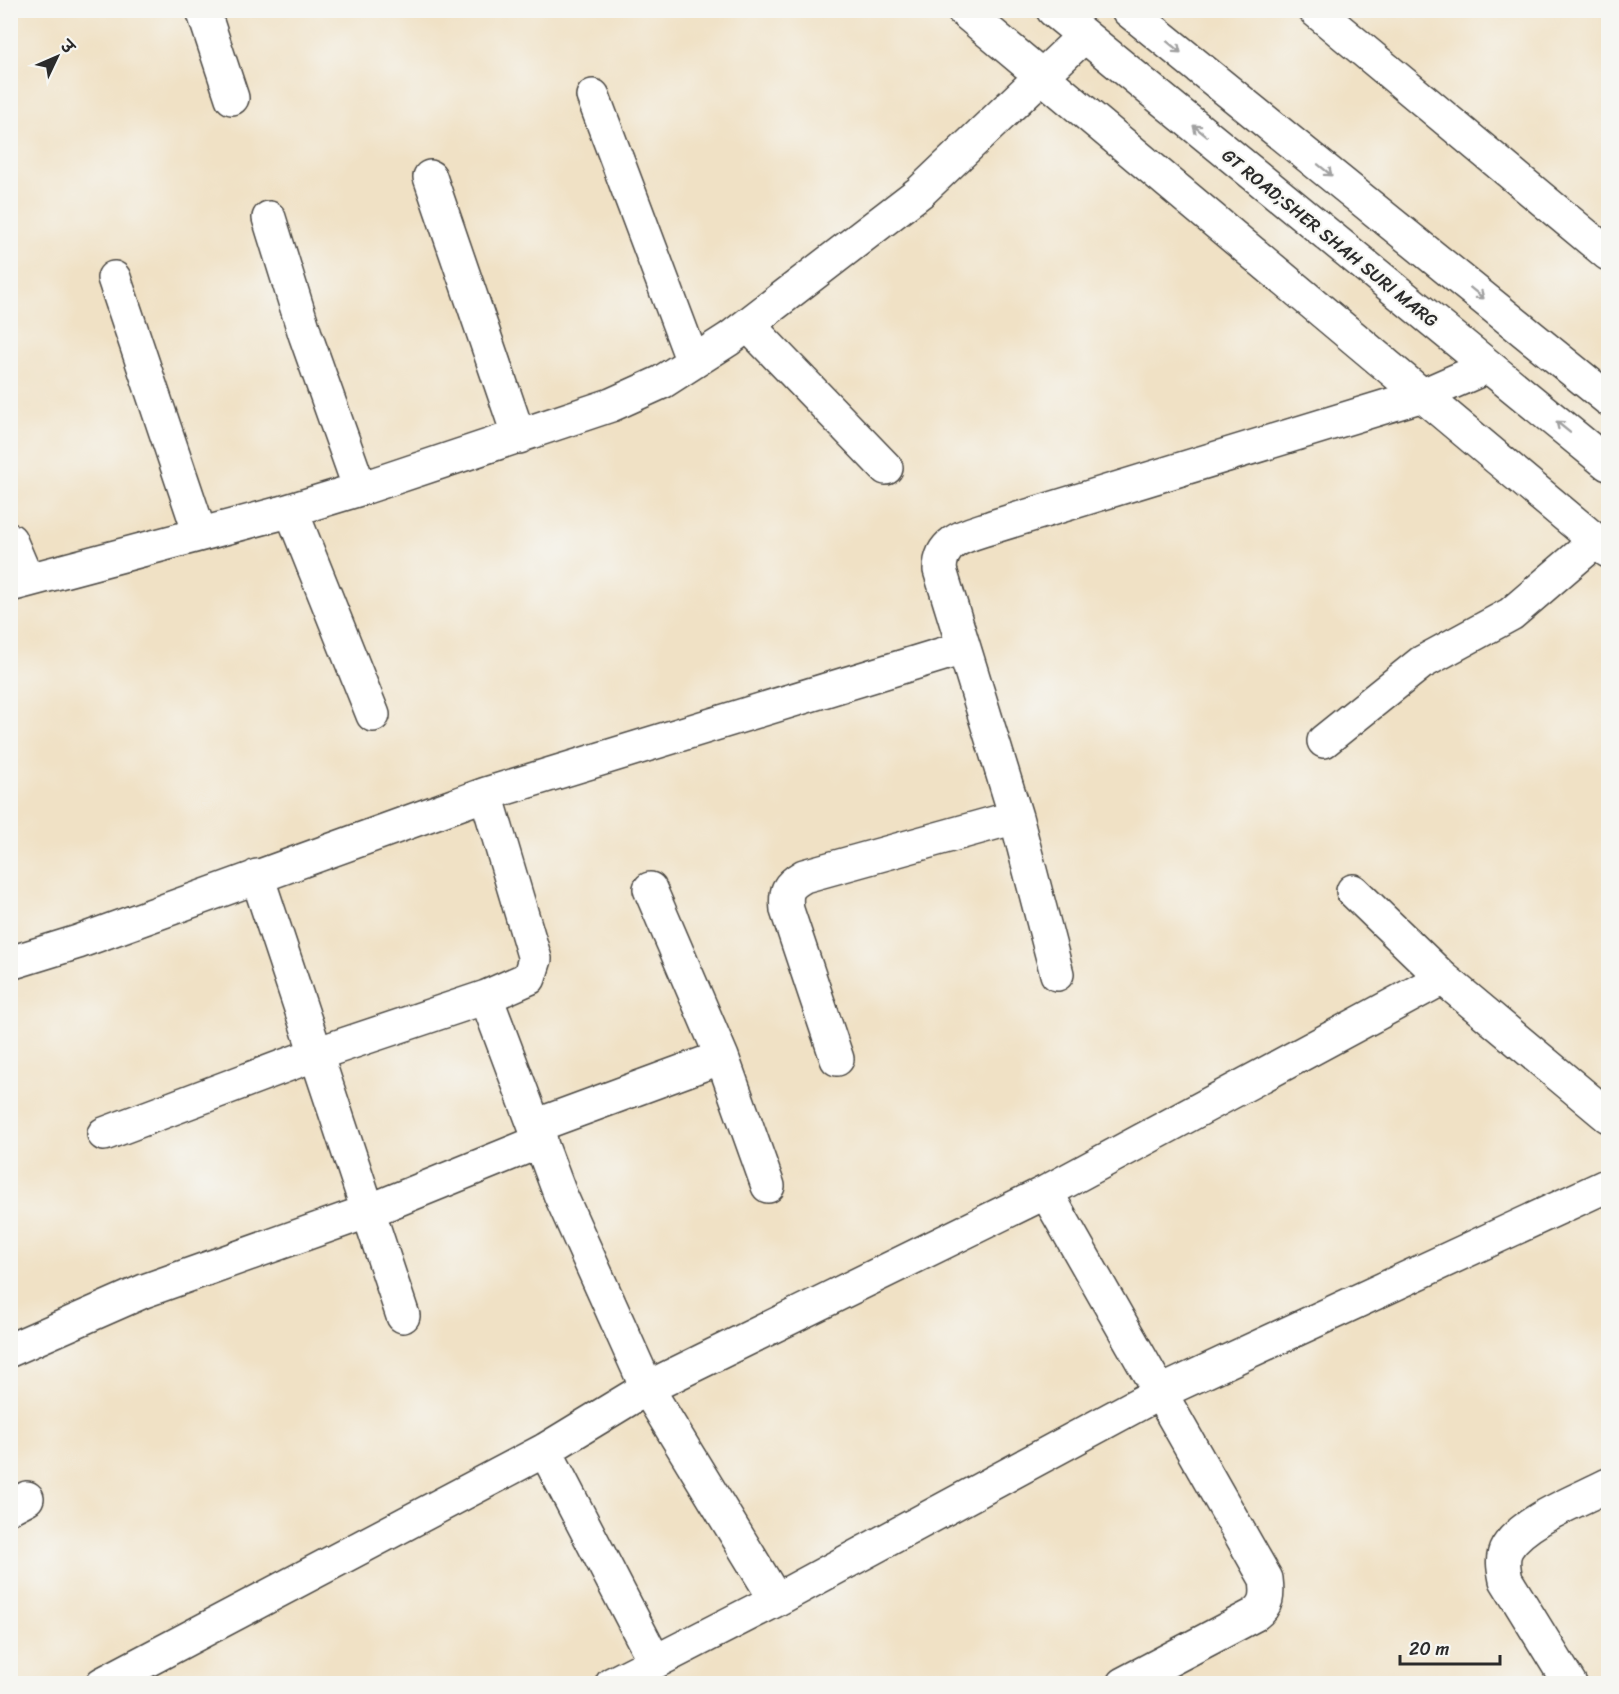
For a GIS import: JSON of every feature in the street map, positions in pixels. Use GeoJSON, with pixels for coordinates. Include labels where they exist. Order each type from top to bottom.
{"type":"FeatureCollection","features":[{"type":"Feature","properties":{"kind":"street"},"geometry":{"type":"LineString","coordinates":[[203,10],[232,98]]}},
{"type":"Feature","properties":{"kind":"street"},"geometry":{"type":"LineString","coordinates":[[963,10],[1602,546],[1511,614],[1421,663],[1324,741]]}},
{"type":"Feature","properties":{"kind":"street","name":"GT ROAD;SHER SHAH SURI MARG"},"geometry":{"type":"LineString","coordinates":[[1053,10],[1608,464]]}},
{"type":"Feature","properties":{"kind":"street"},"geometry":{"type":"LineString","coordinates":[[1128,10],[1608,399]]}},
{"type":"Feature","properties":{"kind":"street"},"geometry":{"type":"LineString","coordinates":[[1315,10],[1608,254]]}},
{"type":"Feature","properties":{"kind":"street"},"geometry":{"type":"LineString","coordinates":[[10,540],[19,583],[291,510],[360,489],[611,405],[662,382],[748,325],[920,192],[1084,36]]}},
{"type":"Feature","properties":{"kind":"street"},"geometry":{"type":"LineString","coordinates":[[593,96],[693,363]]}},
{"type":"Feature","properties":{"kind":"street"},"geometry":{"type":"LineString","coordinates":[[430,177],[519,437]]}},
{"type":"Feature","properties":{"kind":"street"},"geometry":{"type":"LineString","coordinates":[[269,218],[305,334],[360,489]]}},
{"type":"Feature","properties":{"kind":"street"},"geometry":{"type":"LineString","coordinates":[[114,278],[200,534]]}},
{"type":"Feature","properties":{"kind":"street"},"geometry":{"type":"LineString","coordinates":[[748,325],[886,468]]}},
{"type":"Feature","properties":{"kind":"street"},"geometry":{"type":"LineString","coordinates":[[1057,975],[1016,817],[940,570],[940,557],[956,540],[995,526],[1423,395],[1487,367]]}},
{"type":"Feature","properties":{"kind":"street"},"geometry":{"type":"LineString","coordinates":[[291,510],[373,716]]}},
{"type":"Feature","properties":{"kind":"street"},"geometry":{"type":"LineString","coordinates":[[10,963],[78,942],[486,794],[963,648]]}},
{"type":"Feature","properties":{"kind":"street"},"geometry":{"type":"LineString","coordinates":[[104,1134],[316,1054],[486,997],[529,978],[535,959],[486,794]]}},
{"type":"Feature","properties":{"kind":"street"},"geometry":{"type":"LineString","coordinates":[[837,1059],[787,910],[785,894],[789,885],[804,876],[1016,817]]}},
{"type":"Feature","properties":{"kind":"street"},"geometry":{"type":"LineString","coordinates":[[257,876],[404,1316]]}},
{"type":"Feature","properties":{"kind":"street"},"geometry":{"type":"LineString","coordinates":[[650,889],[722,1057],[768,1186]]}},
{"type":"Feature","properties":{"kind":"street"},"geometry":{"type":"LineString","coordinates":[[1353,891],[1443,978],[1608,1116]]}},
{"type":"Feature","properties":{"kind":"street"},"geometry":{"type":"LineString","coordinates":[[102,1683],[545,1450],[647,1388],[1046,1192],[1443,978]]}},
{"type":"Feature","properties":{"kind":"street"},"geometry":{"type":"LineString","coordinates":[[486,997],[591,1265],[647,1388],[776,1600]]}},
{"type":"Feature","properties":{"kind":"street"},"geometry":{"type":"LineString","coordinates":[[10,1350],[144,1291],[369,1210],[538,1134],[722,1057]]}},
{"type":"Feature","properties":{"kind":"street"},"geometry":{"type":"LineString","coordinates":[[545,1450],[636,1675],[1159,1393],[1608,1185]]}},
{"type":"Feature","properties":{"kind":"street"},"geometry":{"type":"LineString","coordinates":[[1046,1192],[1266,1579],[1267,1599],[1262,1609],[1254,1615],[1123,1683]]}},
{"type":"Feature","properties":{"kind":"street"},"geometry":{"type":"LineString","coordinates":[[1570,1683],[1506,1580],[1503,1560],[1507,1549],[1527,1527],[1608,1485]]}}]}
